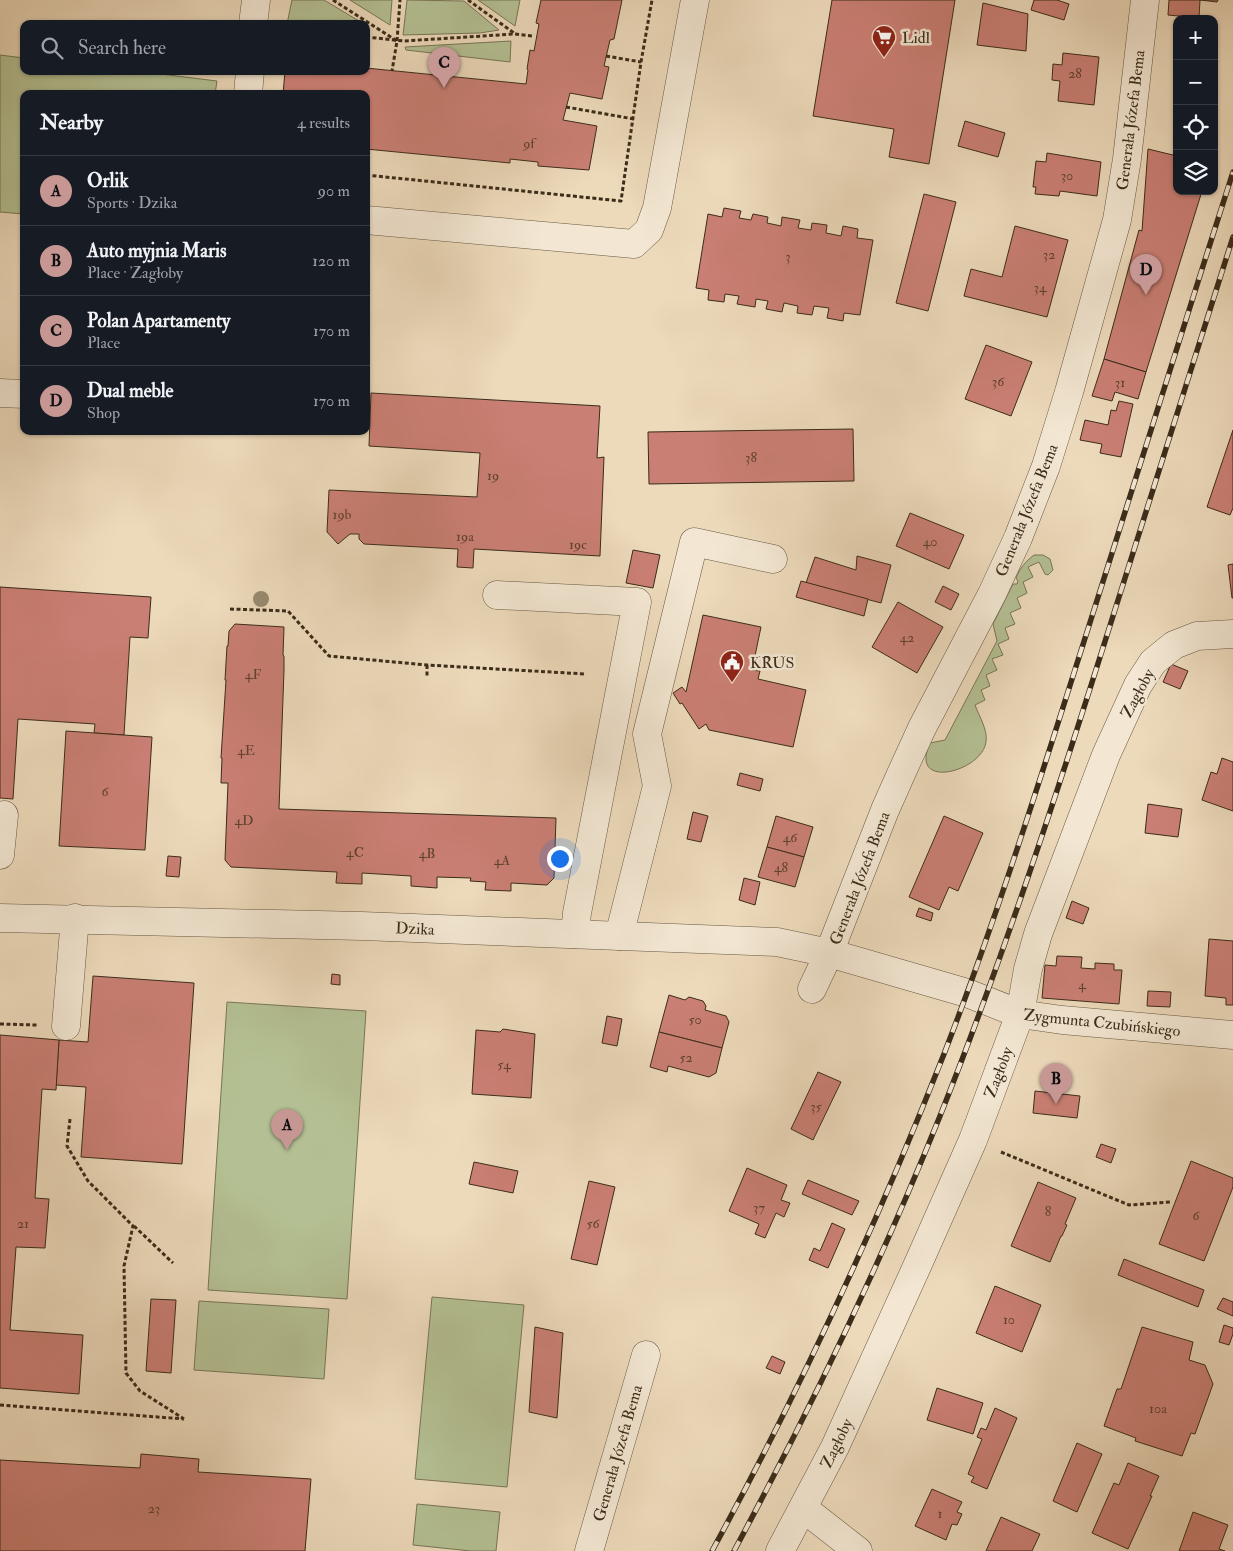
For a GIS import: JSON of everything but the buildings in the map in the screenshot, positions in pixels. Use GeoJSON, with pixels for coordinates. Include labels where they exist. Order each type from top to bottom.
{"type":"FeatureCollection","features":[{"type":"Feature","properties":{"kind":"street"},"geometry":{"type":"LineString","coordinates":[[254,20],[256,0]]}},
{"type":"Feature","properties":{"kind":"street"},"geometry":{"type":"LineString","coordinates":[[370,220],[634,244],[649,230],[657,208],[695,0]]}},
{"type":"Feature","properties":{"kind":"street","name":"Generała Józefa Bema"},"geometry":{"type":"LineString","coordinates":[[812,990],[829,953],[885,810],[922,728],[996,586],[1018,538],[1046,466],[1069,392],[1116,220],[1127,159],[1145,0]]}},
{"type":"Feature","properties":{"kind":"street"},"geometry":{"type":"LineString","coordinates":[[248,90],[250,75]]}},
{"type":"Feature","properties":{"kind":"street"},"geometry":{"type":"LineString","coordinates":[[0,393],[20,394]]}},
{"type":"Feature","properties":{"kind":"street"},"geometry":{"type":"LineString","coordinates":[[620,936],[658,786],[647,734],[694,542],[773,559]]}},
{"type":"Feature","properties":{"kind":"street"},"geometry":{"type":"LineString","coordinates":[[497,595],[637,602],[577,913],[575,934]]}},
{"type":"Feature","properties":{"kind":"street","name":"Zagłoby"},"geometry":{"type":"LineString","coordinates":[[780,1551],[843,1430],[973,1140],[1020,1014],[1028,969],[1038,934],[1106,755],[1138,685],[1153,662],[1174,645],[1197,636],[1233,634]]}},
{"type":"Feature","properties":{"kind":"street"},"geometry":{"type":"LineString","coordinates":[[0,855],[4,815]]}},
{"type":"Feature","properties":{"kind":"street","name":"Dzika"},"geometry":{"type":"LineString","coordinates":[[0,918],[75,918],[777,942],[829,953]]}},
{"type":"Feature","properties":{"kind":"street"},"geometry":{"type":"LineString","coordinates":[[66,1026],[75,918]]}},
{"type":"Feature","properties":{"kind":"street","name":"Zygmunta Czubińskiego"},"geometry":{"type":"LineString","coordinates":[[829,953],[967,993],[1020,1014],[1062,1020],[1233,1035]]}},
{"type":"Feature","properties":{"kind":"street","name":"Generała Józefa Bema"},"geometry":{"type":"LineString","coordinates":[[589,1551],[646,1355]]}},
{"type":"Feature","properties":{"kind":"street"},"geometry":{"type":"LineString","coordinates":[[803,1508],[858,1551]]}},
{"type":"Feature","properties":{"kind":"path"},"geometry":{"type":"LineString","coordinates":[[333,0],[364,20]]}},
{"type":"Feature","properties":{"kind":"path"},"geometry":{"type":"LineString","coordinates":[[392,71],[397,41],[400,0]]}},
{"type":"Feature","properties":{"kind":"path"},"geometry":{"type":"LineString","coordinates":[[468,0],[514,34]]}},
{"type":"Feature","properties":{"kind":"path"},"geometry":{"type":"LineString","coordinates":[[370,175],[621,201],[652,0]]}},
{"type":"Feature","properties":{"kind":"path"},"geometry":{"type":"LineString","coordinates":[[370,24],[397,41]]}},
{"type":"Feature","properties":{"kind":"path"},"geometry":{"type":"LineString","coordinates":[[370,38],[397,41],[514,34],[533,36]]}},
{"type":"Feature","properties":{"kind":"path"},"geometry":{"type":"LineString","coordinates":[[606,56],[641,62]]}},
{"type":"Feature","properties":{"kind":"path"},"geometry":{"type":"LineString","coordinates":[[566,107],[634,120]]}},
{"type":"Feature","properties":{"kind":"path"},"geometry":{"type":"LineString","coordinates":[[230,609],[288,611],[328,656],[426,665],[585,674]]}},
{"type":"Feature","properties":{"kind":"path"},"geometry":{"type":"LineString","coordinates":[[426,665],[427,677]]}},
{"type":"Feature","properties":{"kind":"path"},"geometry":{"type":"LineString","coordinates":[[0,1024],[66,1026]]}},
{"type":"Feature","properties":{"kind":"path"},"geometry":{"type":"LineString","coordinates":[[70,1119],[67,1146],[88,1181],[173,1263]]}},
{"type":"Feature","properties":{"kind":"path"},"geometry":{"type":"LineString","coordinates":[[973,1140],[1129,1205],[1170,1202]]}},
{"type":"Feature","properties":{"kind":"path"},"geometry":{"type":"LineString","coordinates":[[0,1405],[184,1419],[140,1391],[126,1373],[124,1266],[133,1226]]}},
{"type":"Feature","properties":{"kind":"green space"},"geometry":{"type":"Polygon","coordinates":[[[292,0],[324,0],[357,20],[288,20],[292,0]]]}},
{"type":"Feature","properties":{"kind":"green space"},"geometry":{"type":"Polygon","coordinates":[[[350,0],[392,0],[390,25],[350,0]]]}},
{"type":"Feature","properties":{"kind":"green space"},"geometry":{"type":"Polygon","coordinates":[[[407,0],[464,1],[499,30],[480,33],[403,35],[407,0]]]}},
{"type":"Feature","properties":{"kind":"green space"},"geometry":{"type":"Polygon","coordinates":[[[478,0],[520,0],[515,26],[478,0]]]}},
{"type":"Feature","properties":{"kind":"green space"},"geometry":{"type":"Polygon","coordinates":[[[511,41],[510,62],[406,50],[405,47],[511,41]]]}},
{"type":"Feature","properties":{"kind":"green space"},"geometry":{"type":"Polygon","coordinates":[[[0,55],[20,58],[20,75],[169,75],[217,81],[216,90],[20,90],[20,214],[0,212],[0,55]]]}},
{"type":"Feature","properties":{"kind":"green space"},"geometry":{"type":"Polygon","coordinates":[[[1034,555],[1043,555],[1050,559],[1053,570],[1048,575],[1045,574],[1039,562],[1028,567],[1033,577],[1023,582],[1027,593],[1017,598],[1021,608],[1010,613],[1015,624],[1005,628],[1009,639],[998,644],[1003,655],[992,659],[997,670],[986,675],[990,686],[981,690],[985,700],[975,705],[986,733],[986,742],[982,753],[972,762],[961,768],[948,772],[937,772],[929,767],[926,758],[930,743],[945,740],[997,641],[993,624],[1013,584],[1017,584],[1016,578],[1019,571],[1034,555]]]}},
{"type":"Feature","properties":{"kind":"green space"},"geometry":{"type":"Polygon","coordinates":[[[227,1002],[366,1011],[347,1299],[208,1290],[227,1002]]]}},
{"type":"Feature","properties":{"kind":"green space"},"geometry":{"type":"Polygon","coordinates":[[[432,1297],[524,1305],[507,1487],[415,1479],[432,1297]]]}},
{"type":"Feature","properties":{"kind":"green space"},"geometry":{"type":"Polygon","coordinates":[[[199,1301],[329,1309],[324,1379],[194,1370],[199,1301]]]}},
{"type":"Feature","properties":{"kind":"green space"},"geometry":{"type":"Polygon","coordinates":[[[417,1504],[500,1512],[496,1551],[471,1551],[413,1545],[417,1504]]]}},
{"type":"Feature","properties":{"kind":"railway"},"geometry":{"type":"LineString","coordinates":[[712,1551],[776,1429],[836,1306],[892,1181],[964,1002],[1036,791],[1233,172]]}},
{"type":"Feature","properties":{"kind":"railway"},"geometry":{"type":"LineString","coordinates":[[734,1551],[817,1391],[868,1282],[917,1172],[986,997],[1088,696],[1233,237]]}},
{"type":"Feature","properties":{"kind":"place","name":"Lidl"},"geometry":{"type":"Point","coordinates":[884,58]}},
{"type":"Feature","properties":{"kind":"place","name":"Polan Apartamenty"},"geometry":{"type":"Point","coordinates":[444,88]}},
{"type":"Feature","properties":{"kind":"place","name":"Dual meble"},"geometry":{"type":"Point","coordinates":[1146,295]}},
{"type":"Feature","properties":{"kind":"place","name":"KRUS"},"geometry":{"type":"Point","coordinates":[732,683]}},
{"type":"Feature","properties":{"kind":"place","name":"Auto myjnia Maris"},"geometry":{"type":"Point","coordinates":[1056,1104]}},
{"type":"Feature","properties":{"kind":"place","name":"Orlik"},"geometry":{"type":"Point","coordinates":[287,1150]}}]}
